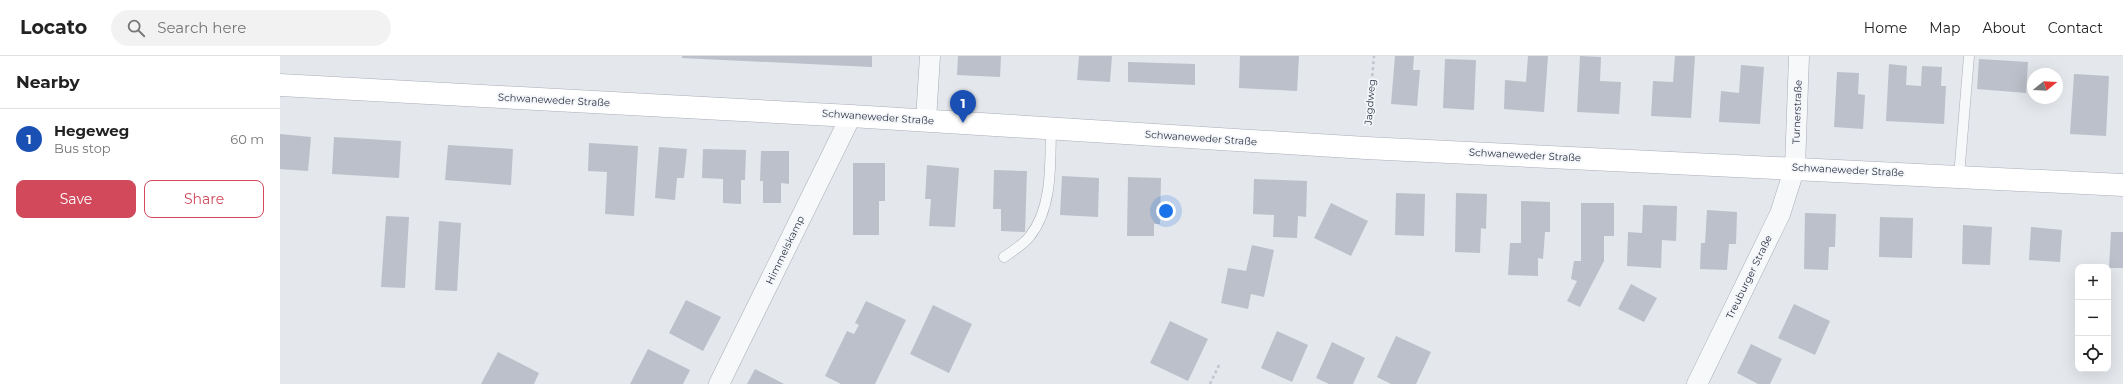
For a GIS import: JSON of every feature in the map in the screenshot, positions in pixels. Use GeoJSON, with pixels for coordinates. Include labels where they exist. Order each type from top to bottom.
{"type":"FeatureCollection","features":[{"type":"Feature","properties":{"kind":"main road","name":"Schwaneweder Straße"},"geometry":{"type":"LineString","coordinates":[[280,85],[926,120],[1366,148],[2123,185]]}},
{"type":"Feature","properties":{"kind":"street"},"geometry":{"type":"LineString","coordinates":[[926,120],[930,56]]}},
{"type":"Feature","properties":{"kind":"street","name":"Turnerstraße"},"geometry":{"type":"LineString","coordinates":[[1795,168],[1799,56]]}},
{"type":"Feature","properties":{"kind":"street","name":"Himmelskamp"},"geometry":{"type":"LineString","coordinates":[[719,384],[852,116]]}},
{"type":"Feature","properties":{"kind":"street","name":"Treuburger Straße"},"geometry":{"type":"LineString","coordinates":[[1697,384],[1780,214],[1795,168]]}},
{"type":"Feature","properties":{"kind":"lane"},"geometry":{"type":"LineString","coordinates":[[1959,176],[1969,56]]}},
{"type":"Feature","properties":{"kind":"lane"},"geometry":{"type":"LineString","coordinates":[[1004,257],[1030,237],[1041,215],[1048,186],[1051,128]]}},
{"type":"Feature","properties":{"kind":"path","name":"Jagdweg"},"geometry":{"type":"LineString","coordinates":[[1366,148],[1374,56]]}},
{"type":"Feature","properties":{"kind":"path"},"geometry":{"type":"LineString","coordinates":[[1210,384],[1220,363]]}},
{"type":"Feature","properties":{"kind":"building"},"geometry":{"type":"Polygon","coordinates":[[[682,56],[872,56],[872,67],[682,58],[682,56]]]}},
{"type":"Feature","properties":{"kind":"building"},"geometry":{"type":"Polygon","coordinates":[[[958,56],[1001,56],[1000,77],[957,75],[958,56]]]}},
{"type":"Feature","properties":{"kind":"building"},"geometry":{"type":"Polygon","coordinates":[[[1079,56],[1112,56],[1110,82],[1077,80],[1079,56]]]}},
{"type":"Feature","properties":{"kind":"building"},"geometry":{"type":"Polygon","coordinates":[[[1240,56],[1299,56],[1297,91],[1239,88],[1240,56]]]}},
{"type":"Feature","properties":{"kind":"building"},"geometry":{"type":"Polygon","coordinates":[[[1395,56],[1414,56],[1413,70],[1420,70],[1417,106],[1391,104],[1395,56]]]}},
{"type":"Feature","properties":{"kind":"building"},"geometry":{"type":"Polygon","coordinates":[[[1528,56],[1548,56],[1544,112],[1504,109],[1505,80],[1526,82],[1528,56]]]}},
{"type":"Feature","properties":{"kind":"building"},"geometry":{"type":"Polygon","coordinates":[[[1580,56],[1601,57],[1600,81],[1621,82],[1619,114],[1577,112],[1580,56]]]}},
{"type":"Feature","properties":{"kind":"building"},"geometry":{"type":"Polygon","coordinates":[[[1675,56],[1695,56],[1691,118],[1651,116],[1653,81],[1673,82],[1675,56]]]}},
{"type":"Feature","properties":{"kind":"building"},"geometry":{"type":"Polygon","coordinates":[[[1445,59],[1476,60],[1474,110],[1443,108],[1445,59]]]}},
{"type":"Feature","properties":{"kind":"building"},"geometry":{"type":"Polygon","coordinates":[[[1979,59],[2028,62],[2026,93],[1977,89],[1979,59]]]}},
{"type":"Feature","properties":{"kind":"building"},"geometry":{"type":"Polygon","coordinates":[[[1128,62],[1195,64],[1195,85],[1128,82],[1128,62]]]}},
{"type":"Feature","properties":{"kind":"building"},"geometry":{"type":"Polygon","coordinates":[[[1889,64],[1907,66],[1906,85],[1921,86],[1922,66],[1942,67],[1941,86],[1946,86],[1944,124],[1886,121],[1889,64]]]}},
{"type":"Feature","properties":{"kind":"building"},"geometry":{"type":"Polygon","coordinates":[[[1741,65],[1764,67],[1760,124],[1719,122],[1721,91],[1739,93],[1741,65]]]}},
{"type":"Feature","properties":{"kind":"building"},"geometry":{"type":"Polygon","coordinates":[[[1837,72],[1859,73],[1858,94],[1865,95],[1863,129],[1834,127],[1837,72]]]}},
{"type":"Feature","properties":{"kind":"building"},"geometry":{"type":"Polygon","coordinates":[[[2074,74],[2109,76],[2106,136],[2070,134],[2074,74]]]}},
{"type":"Feature","properties":{"kind":"building"},"geometry":{"type":"Polygon","coordinates":[[[280,134],[311,137],[308,171],[280,169],[280,134]]]}},
{"type":"Feature","properties":{"kind":"building"},"geometry":{"type":"Polygon","coordinates":[[[334,137],[401,141],[399,178],[332,174],[334,137]]]}},
{"type":"Feature","properties":{"kind":"building"},"geometry":{"type":"Polygon","coordinates":[[[589,143],[638,146],[634,216],[605,214],[607,172],[588,171],[589,143]]]}},
{"type":"Feature","properties":{"kind":"building"},"geometry":{"type":"Polygon","coordinates":[[[448,145],[513,149],[511,185],[445,180],[448,145]]]}},
{"type":"Feature","properties":{"kind":"building"},"geometry":{"type":"Polygon","coordinates":[[[659,147],[687,149],[684,178],[677,178],[675,200],[655,198],[659,147]]]}},
{"type":"Feature","properties":{"kind":"building"},"geometry":{"type":"Polygon","coordinates":[[[703,149],[746,150],[745,180],[741,180],[741,204],[723,203],[723,179],[702,178],[703,149]]]}},
{"type":"Feature","properties":{"kind":"building"},"geometry":{"type":"Polygon","coordinates":[[[761,151],[789,151],[789,184],[781,183],[781,203],[763,203],[763,181],[760,181],[761,151]]]}},
{"type":"Feature","properties":{"kind":"building"},"geometry":{"type":"Polygon","coordinates":[[[853,163],[885,163],[885,201],[879,201],[879,235],[853,235],[853,163]]]}},
{"type":"Feature","properties":{"kind":"building"},"geometry":{"type":"Polygon","coordinates":[[[927,165],[959,168],[955,227],[929,226],[931,199],[925,199],[927,165]]]}},
{"type":"Feature","properties":{"kind":"building"},"geometry":{"type":"Polygon","coordinates":[[[994,170],[1027,171],[1025,232],[1001,231],[1001,209],[993,209],[994,170]]]}},
{"type":"Feature","properties":{"kind":"building"},"geometry":{"type":"Polygon","coordinates":[[[1062,176],[1099,178],[1098,217],[1060,215],[1062,176]]]}},
{"type":"Feature","properties":{"kind":"building"},"geometry":{"type":"Polygon","coordinates":[[[1128,177],[1161,178],[1160,224],[1154,224],[1154,236],[1127,236],[1128,177]]]}},
{"type":"Feature","properties":{"kind":"building"},"geometry":{"type":"Polygon","coordinates":[[[1254,179],[1307,181],[1306,217],[1298,216],[1297,238],[1273,237],[1274,215],[1253,214],[1254,179]]]}},
{"type":"Feature","properties":{"kind":"building"},"geometry":{"type":"Polygon","coordinates":[[[1396,193],[1425,194],[1424,236],[1395,235],[1396,193]]]}},
{"type":"Feature","properties":{"kind":"building"},"geometry":{"type":"Polygon","coordinates":[[[1456,193],[1487,194],[1486,229],[1481,228],[1480,253],[1455,252],[1456,193]]]}},
{"type":"Feature","properties":{"kind":"building"},"geometry":{"type":"Polygon","coordinates":[[[1521,201],[1550,202],[1550,232],[1545,232],[1543,259],[1538,258],[1538,276],[1508,275],[1510,243],[1521,243],[1521,201]]]}},
{"type":"Feature","properties":{"kind":"building"},"geometry":{"type":"Polygon","coordinates":[[[1331,203],[1368,221],[1351,256],[1314,238],[1331,203]]]}},
{"type":"Feature","properties":{"kind":"building"},"geometry":{"type":"Polygon","coordinates":[[[1581,203],[1614,203],[1614,236],[1604,236],[1604,261],[1580,307],[1567,301],[1577,281],[1571,279],[1574,261],[1581,261],[1581,203]]]}},
{"type":"Feature","properties":{"kind":"building"},"geometry":{"type":"Polygon","coordinates":[[[1643,205],[1677,206],[1676,241],[1662,240],[1661,268],[1627,266],[1628,232],[1642,233],[1643,205]]]}},
{"type":"Feature","properties":{"kind":"building"},"geometry":{"type":"Polygon","coordinates":[[[1707,210],[1737,212],[1736,244],[1729,244],[1727,270],[1700,269],[1701,243],[1705,243],[1707,210]]]}},
{"type":"Feature","properties":{"kind":"building"},"geometry":{"type":"Polygon","coordinates":[[[1805,213],[1836,214],[1835,247],[1829,247],[1828,270],[1804,269],[1805,213]]]}},
{"type":"Feature","properties":{"kind":"building"},"geometry":{"type":"Polygon","coordinates":[[[386,216],[409,217],[405,288],[381,287],[386,216]]]}},
{"type":"Feature","properties":{"kind":"building"},"geometry":{"type":"Polygon","coordinates":[[[1880,217],[1913,218],[1912,258],[1879,257],[1880,217]]]}},
{"type":"Feature","properties":{"kind":"building"},"geometry":{"type":"Polygon","coordinates":[[[439,221],[461,223],[457,291],[435,290],[439,221]]]}},
{"type":"Feature","properties":{"kind":"building"},"geometry":{"type":"Polygon","coordinates":[[[1963,225],[1992,227],[1990,265],[1962,264],[1963,225]]]}},
{"type":"Feature","properties":{"kind":"building"},"geometry":{"type":"Polygon","coordinates":[[[2031,227],[2062,230],[2060,262],[2029,260],[2031,227]]]}},
{"type":"Feature","properties":{"kind":"building"},"geometry":{"type":"Polygon","coordinates":[[[2111,232],[2123,232],[2123,268],[2111,268],[2111,264],[2109,264],[2111,232]]]}},
{"type":"Feature","properties":{"kind":"building"},"geometry":{"type":"Polygon","coordinates":[[[1252,245],[1274,250],[1264,297],[1251,294],[1248,309],[1221,303],[1228,268],[1246,271],[1252,245]]]}},
{"type":"Feature","properties":{"kind":"building"},"geometry":{"type":"Polygon","coordinates":[[[1631,284],[1657,298],[1644,322],[1618,309],[1631,284]]]}},
{"type":"Feature","properties":{"kind":"building"},"geometry":{"type":"Polygon","coordinates":[[[686,300],[721,317],[703,351],[669,333],[686,300]]]}},
{"type":"Feature","properties":{"kind":"building"},"geometry":{"type":"Polygon","coordinates":[[[866,301],[906,320],[875,384],[841,384],[825,376],[847,331],[854,334],[859,325],[855,323],[866,301]]]}},
{"type":"Feature","properties":{"kind":"building"},"geometry":{"type":"Polygon","coordinates":[[[1794,304],[1830,321],[1815,355],[1778,338],[1794,304]]]}},
{"type":"Feature","properties":{"kind":"building"},"geometry":{"type":"Polygon","coordinates":[[[933,305],[972,324],[949,373],[910,354],[933,305]]]}},
{"type":"Feature","properties":{"kind":"building"},"geometry":{"type":"Polygon","coordinates":[[[1170,321],[1208,339],[1188,381],[1150,363],[1170,321]]]}},
{"type":"Feature","properties":{"kind":"building"},"geometry":{"type":"Polygon","coordinates":[[[1277,331],[1308,345],[1292,382],[1261,368],[1277,331]]]}},
{"type":"Feature","properties":{"kind":"building"},"geometry":{"type":"Polygon","coordinates":[[[1396,336],[1431,352],[1416,384],[1391,384],[1377,377],[1396,336]]]}},
{"type":"Feature","properties":{"kind":"building"},"geometry":{"type":"Polygon","coordinates":[[[1332,342],[1365,358],[1353,384],[1329,384],[1316,378],[1332,342]]]}},
{"type":"Feature","properties":{"kind":"building"},"geometry":{"type":"Polygon","coordinates":[[[1751,344],[1782,359],[1770,384],[1758,384],[1737,373],[1751,344]]]}},
{"type":"Feature","properties":{"kind":"building"},"geometry":{"type":"Polygon","coordinates":[[[648,349],[690,370],[683,384],[630,384],[648,349]]]}},
{"type":"Feature","properties":{"kind":"building"},"geometry":{"type":"Polygon","coordinates":[[[498,352],[539,373],[534,384],[481,384],[498,352]]]}},
{"type":"Feature","properties":{"kind":"building"},"geometry":{"type":"Polygon","coordinates":[[[755,369],[784,384],[747,384],[755,369]]]}},
{"type":"Feature","properties":{"kind":"place","name":"Hegeweg"},"geometry":{"type":"Point","coordinates":[963,123]}}]}
